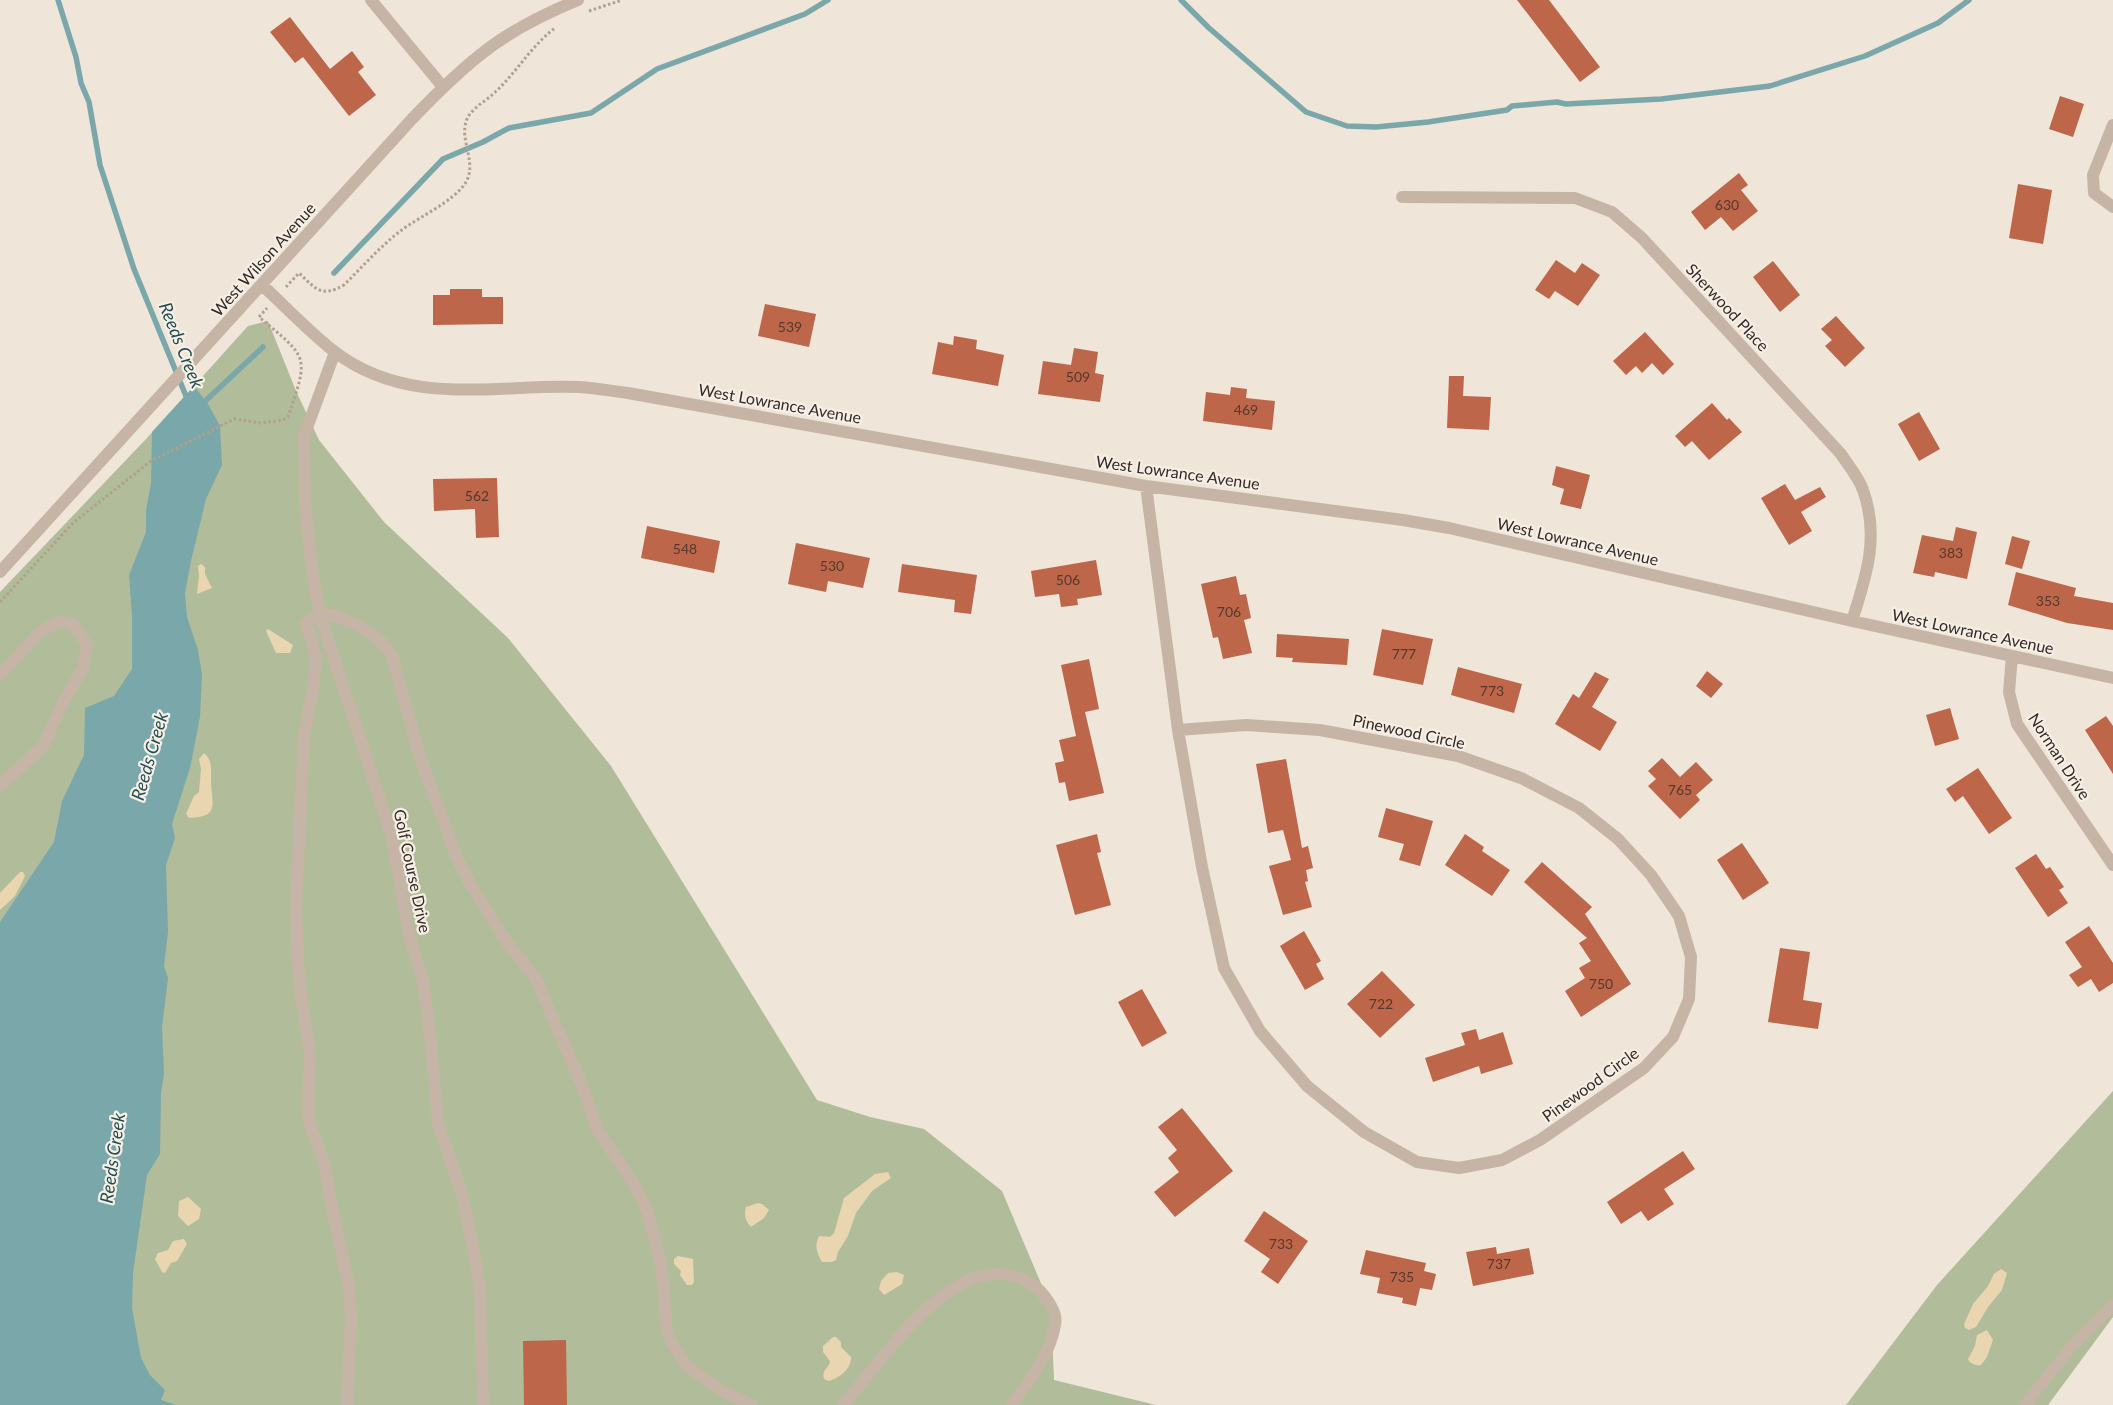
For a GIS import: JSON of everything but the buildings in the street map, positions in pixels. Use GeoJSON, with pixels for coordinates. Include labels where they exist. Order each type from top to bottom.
{"type":"FeatureCollection","features":[{"type":"Feature","properties":{"kind":"street"},"geometry":{"type":"LineString","coordinates":[[371,0],[443,87]]}},
{"type":"Feature","properties":{"kind":"street","name":"West Wilson Avenue"},"geometry":{"type":"LineString","coordinates":[[0,572],[412,118],[443,87],[488,49],[524,26],[578,0]]}},
{"type":"Feature","properties":{"kind":"street"},"geometry":{"type":"LineString","coordinates":[[2111,206],[2094,193],[2093,175],[2113,125]]}},
{"type":"Feature","properties":{"kind":"street","name":"Sherwood Place"},"geometry":{"type":"LineString","coordinates":[[1402,197],[1575,198],[1612,212],[1642,238],[1841,454],[1863,489],[1872,529],[1868,570],[1852,622]]}},
{"type":"Feature","properties":{"kind":"street","name":"West Lowrance Avenue"},"geometry":{"type":"LineString","coordinates":[[262,285],[335,352],[361,368],[391,381],[432,390],[470,391],[580,387],[628,393],[1146,486],[1450,528],[1852,622],[2113,678]]}},
{"type":"Feature","properties":{"kind":"street","name":"Golf Course Drive"},"geometry":{"type":"LineString","coordinates":[[335,352],[304,436],[305,501],[311,562],[321,615],[392,837],[409,935],[423,981],[438,1123],[462,1194],[478,1275],[483,1405]]}},
{"type":"Feature","properties":{"kind":"street","name":"Pinewood Circle"},"geometry":{"type":"LineString","coordinates":[[1146,486],[1178,730],[1202,867],[1224,968],[1260,1031],[1307,1086],[1364,1132],[1417,1162],[1459,1168],[1502,1160],[1540,1140],[1644,1068],[1673,1037],[1689,999],[1691,957],[1679,916],[1645,868],[1618,839],[1579,808],[1521,778],[1458,756],[1320,730],[1246,725],[1178,730]]}},
{"type":"Feature","properties":{"kind":"street"},"geometry":{"type":"LineString","coordinates":[[347,1405],[352,1319],[350,1287],[324,1162],[309,1122],[310,1054],[301,995],[296,906],[304,735],[314,689],[316,657],[306,622],[321,615],[334,615],[360,626],[379,639],[392,656],[419,754],[456,856],[506,941],[536,978],[581,1083],[597,1129],[634,1184],[648,1213],[660,1264],[667,1331],[672,1345],[687,1366],[720,1390],[752,1405]]}},
{"type":"Feature","properties":{"kind":"street"},"geometry":{"type":"LineString","coordinates":[[0,675],[38,634],[59,621],[74,624],[87,644],[84,668],[64,701],[43,746],[0,786]]}},
{"type":"Feature","properties":{"kind":"street","name":"Norman Drive"},"geometry":{"type":"LineString","coordinates":[[2012,656],[2009,692],[2017,724],[2113,865]]}},
{"type":"Feature","properties":{"kind":"street"},"geometry":{"type":"LineString","coordinates":[[843,1405],[909,1324],[935,1301],[966,1282],[991,1273],[1014,1276],[1028,1281],[1042,1292],[1054,1310],[1056,1324],[1050,1343],[1037,1369],[1012,1405]]}},
{"type":"Feature","properties":{"kind":"street"},"geometry":{"type":"LineString","coordinates":[[2025,1405],[2071,1347],[2113,1305]]}},
{"type":"Feature","properties":{"kind":"path"},"geometry":{"type":"LineString","coordinates":[[587,12],[622,0]]}},
{"type":"Feature","properties":{"kind":"path"},"geometry":{"type":"LineString","coordinates":[[280,294],[299,273],[315,288],[324,292],[333,291],[344,285],[400,231],[458,192],[466,181],[470,170],[464,132],[466,121],[472,112],[494,93],[541,38],[556,27]]}},
{"type":"Feature","properties":{"kind":"path"},"geometry":{"type":"LineString","coordinates":[[0,602],[73,524],[151,461],[234,419],[260,423],[282,420],[288,417],[301,378],[302,365],[298,353],[291,344],[259,317],[262,313]]}},
{"type":"Feature","properties":{"kind":"green space"},"geometry":{"type":"Polygon","coordinates":[[[268,321],[296,391],[319,440],[384,522],[508,638],[611,766],[817,1100],[870,1117],[924,1129],[1002,1191],[1051,1307],[1054,1380],[1156,1405],[0,1405],[0,592],[147,438],[248,326],[268,321]]]}},
{"type":"Feature","properties":{"kind":"green space"},"geometry":{"type":"Polygon","coordinates":[[[2113,1091],[2113,1317],[2048,1405],[1846,1405],[1937,1285],[2113,1091]]]}},
{"type":"Feature","properties":{"kind":"sand"},"geometry":{"type":"Polygon","coordinates":[[[201,564],[205,567],[205,574],[212,588],[197,594],[198,566],[201,564]]]}},
{"type":"Feature","properties":{"kind":"sand"},"geometry":{"type":"Polygon","coordinates":[[[268,629],[293,645],[290,653],[276,653],[266,631],[268,629]]]}},
{"type":"Feature","properties":{"kind":"sand"},"geometry":{"type":"Polygon","coordinates":[[[204,753],[209,759],[211,766],[212,808],[206,815],[189,818],[186,814],[194,796],[199,792],[201,769],[199,759],[204,753]]]}},
{"type":"Feature","properties":{"kind":"sand"},"geometry":{"type":"Polygon","coordinates":[[[20,872],[23,872],[25,876],[15,896],[0,910],[0,893],[20,872]]]}},
{"type":"Feature","properties":{"kind":"sand"},"geometry":{"type":"Polygon","coordinates":[[[888,1172],[891,1178],[872,1191],[856,1213],[848,1236],[838,1252],[836,1260],[822,1262],[817,1249],[817,1240],[819,1236],[830,1237],[834,1233],[844,1198],[875,1174],[888,1172]]]}},
{"type":"Feature","properties":{"kind":"sand"},"geometry":{"type":"Polygon","coordinates":[[[188,1197],[201,1209],[199,1219],[188,1226],[178,1216],[179,1201],[188,1197]]]}},
{"type":"Feature","properties":{"kind":"sand"},"geometry":{"type":"Polygon","coordinates":[[[758,1203],[769,1210],[764,1218],[751,1227],[746,1218],[746,1207],[758,1203]]]}},
{"type":"Feature","properties":{"kind":"sand"},"geometry":{"type":"Polygon","coordinates":[[[184,1239],[187,1244],[177,1261],[171,1263],[165,1273],[162,1272],[155,1259],[158,1253],[168,1250],[173,1241],[184,1239]]]}},
{"type":"Feature","properties":{"kind":"sand"},"geometry":{"type":"Polygon","coordinates":[[[678,1256],[693,1259],[694,1282],[692,1285],[687,1285],[680,1275],[681,1271],[674,1264],[674,1259],[678,1256]]]}},
{"type":"Feature","properties":{"kind":"sand"},"geometry":{"type":"Polygon","coordinates":[[[2001,1269],[2007,1273],[2002,1290],[1988,1307],[1976,1327],[1969,1330],[1965,1328],[1964,1324],[1973,1304],[1988,1286],[1994,1274],[2001,1269]]]}},
{"type":"Feature","properties":{"kind":"sand"},"geometry":{"type":"Polygon","coordinates":[[[897,1272],[904,1275],[902,1284],[884,1295],[879,1289],[881,1281],[888,1273],[897,1272]]]}},
{"type":"Feature","properties":{"kind":"sand"},"geometry":{"type":"Polygon","coordinates":[[[1987,1330],[1993,1340],[1987,1357],[1981,1365],[1973,1364],[1968,1359],[1975,1346],[1977,1335],[1987,1330]]]}},
{"type":"Feature","properties":{"kind":"sand"},"geometry":{"type":"Polygon","coordinates":[[[833,1337],[836,1337],[841,1342],[841,1347],[851,1357],[851,1362],[844,1372],[829,1381],[824,1379],[823,1376],[830,1361],[823,1352],[823,1346],[833,1337]]]}},
{"type":"Feature","properties":{"kind":"water"},"geometry":{"type":"Polygon","coordinates":[[[194,386],[208,404],[220,426],[222,465],[206,499],[185,593],[187,617],[198,650],[202,675],[200,717],[190,768],[172,824],[175,838],[166,865],[168,932],[164,966],[168,978],[162,1027],[164,1074],[161,1093],[160,1154],[147,1175],[133,1273],[132,1308],[141,1358],[150,1375],[165,1390],[161,1400],[176,1405],[0,1405],[0,922],[54,842],[62,801],[84,755],[85,708],[114,696],[132,669],[132,616],[129,575],[146,532],[146,510],[151,483],[152,432],[194,386]]]}},
{"type":"Feature","properties":{"kind":"waterway","name":"Reeds Creek"},"geometry":{"type":"LineString","coordinates":[[58,0],[76,57],[81,83],[89,102],[100,165],[134,269],[188,401]]}},
{"type":"Feature","properties":{"kind":"waterway"},"geometry":{"type":"LineString","coordinates":[[334,273],[443,159],[483,142],[509,128],[591,113],[657,69],[805,14],[828,0]]}},
{"type":"Feature","properties":{"kind":"waterway"},"geometry":{"type":"LineString","coordinates":[[1181,0],[1209,28],[1306,112],[1347,126],[1376,127],[1428,122],[1507,110],[1512,106],[1557,102],[1566,104],[1661,99],[1770,86],[1865,56],[1938,23],[1969,0]]}},
{"type":"Feature","properties":{"kind":"waterway"},"geometry":{"type":"LineString","coordinates":[[201,405],[263,347]]}}]}
